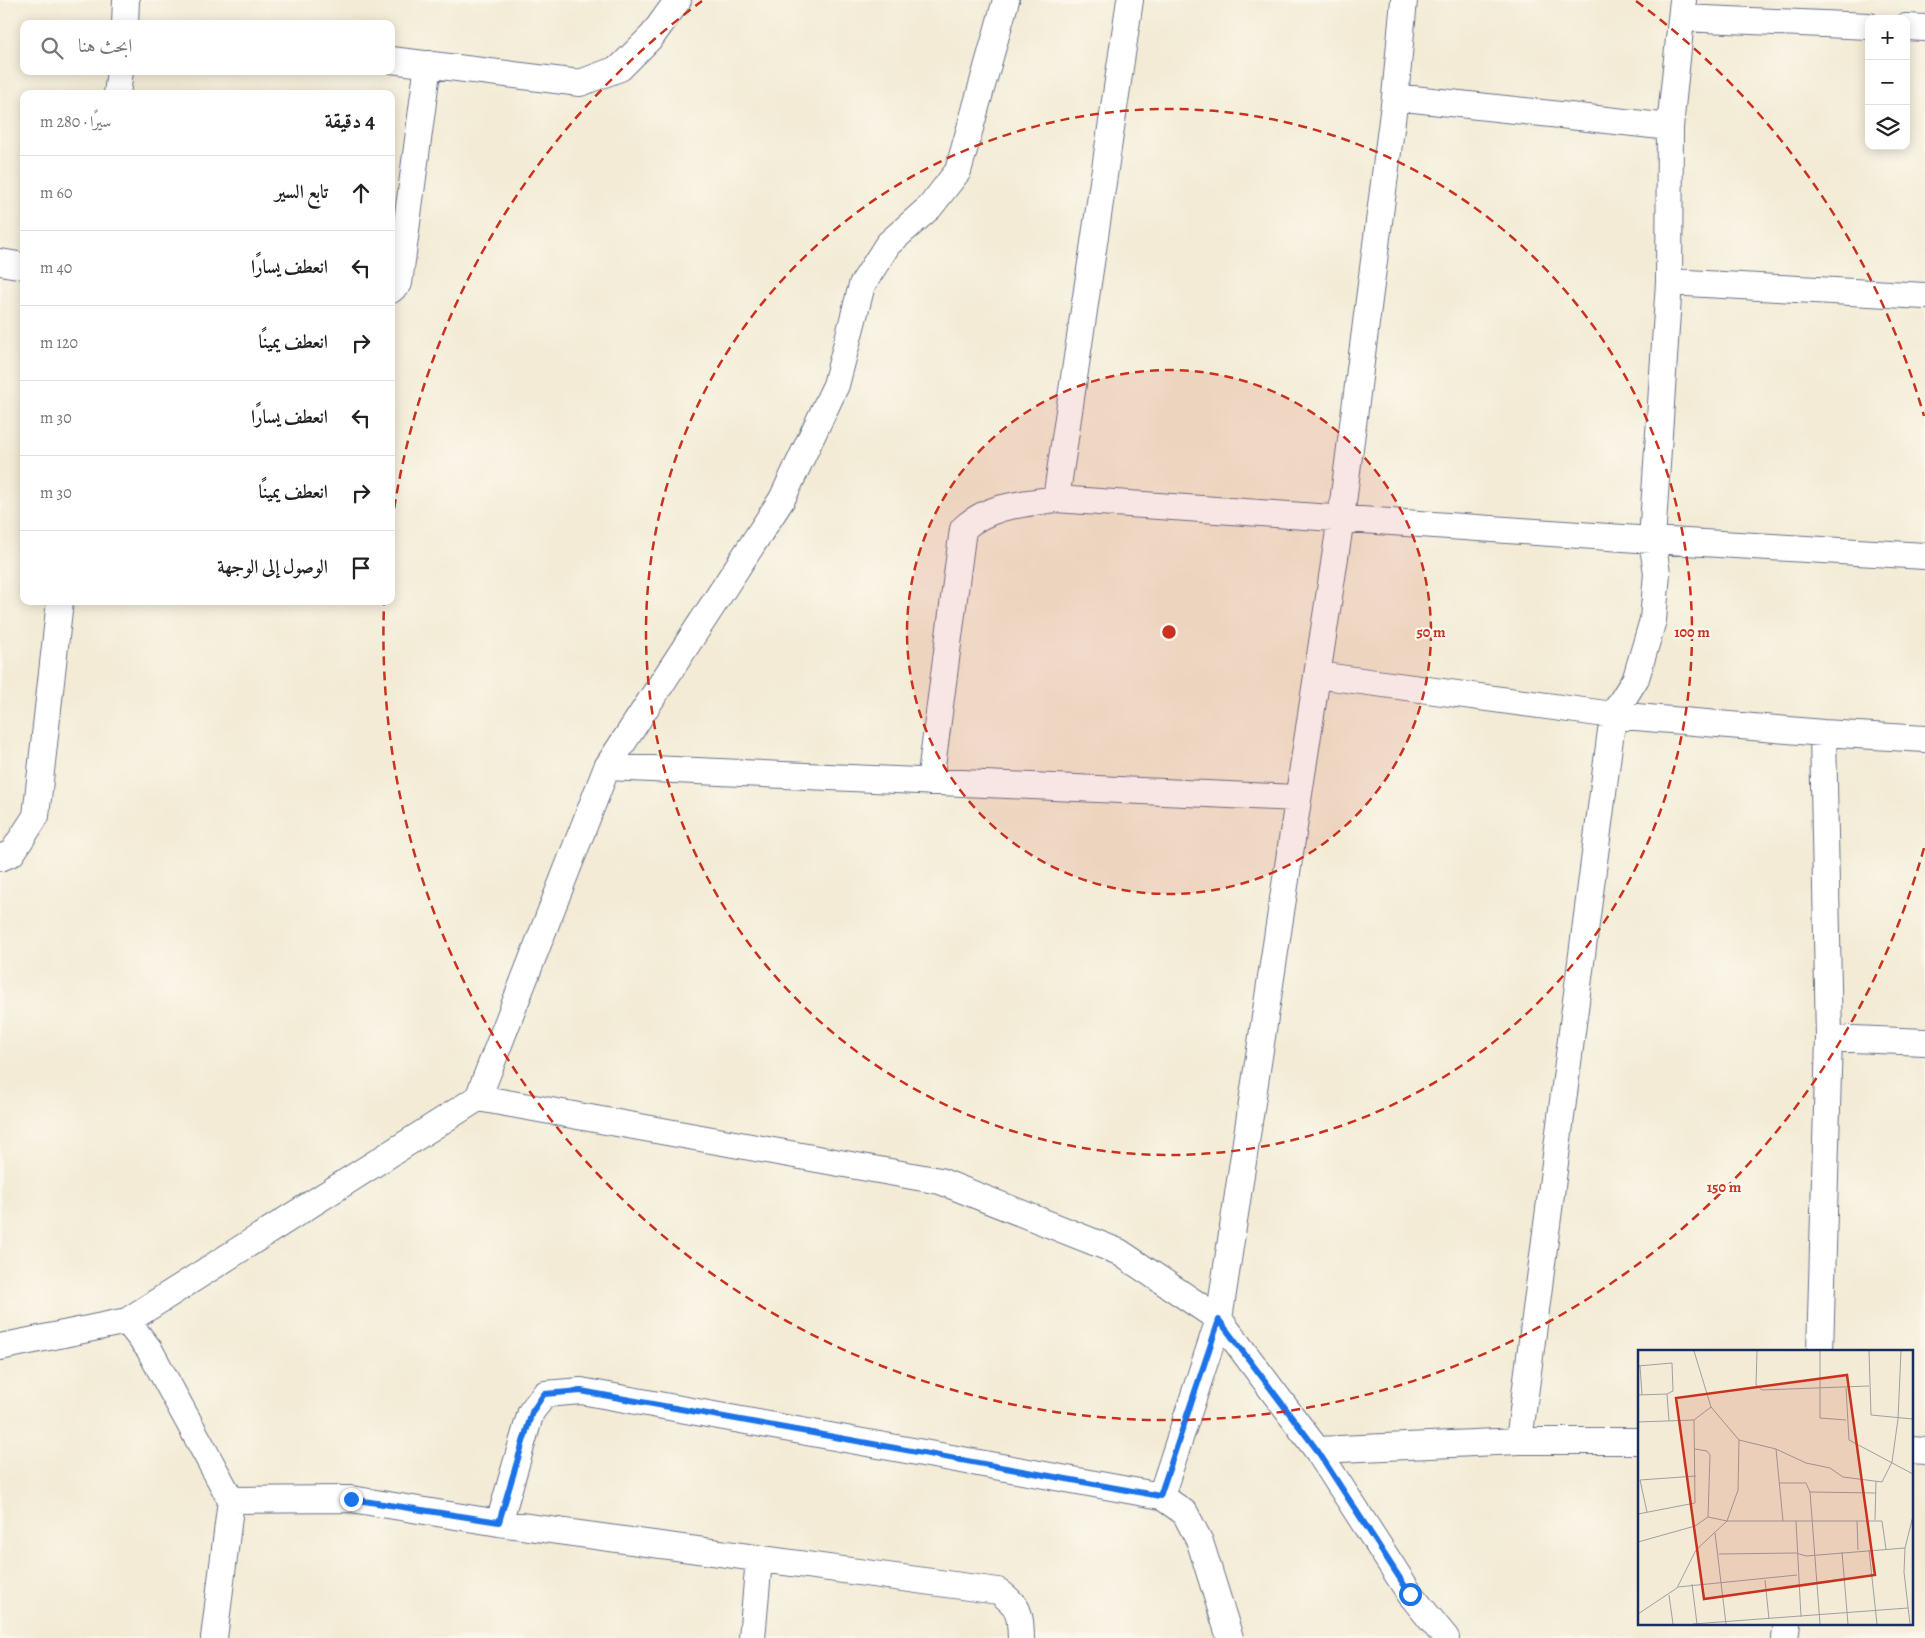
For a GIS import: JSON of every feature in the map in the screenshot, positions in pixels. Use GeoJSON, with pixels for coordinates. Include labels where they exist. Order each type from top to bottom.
{"type":"FeatureCollection","features":[{"type":"Feature","properties":{"kind":"street"},"geometry":{"type":"LineString","coordinates":[[125,20],[126,0]]}},
{"type":"Feature","properties":{"kind":"street"},"geometry":{"type":"LineString","coordinates":[[395,60],[580,83],[620,68],[652,36],[678,0]]}},
{"type":"Feature","properties":{"kind":"street"},"geometry":{"type":"LineString","coordinates":[[0,1347],[127,1321],[478,1098],[607,767],[782,498],[836,385],[862,285],[888,244],[930,207],[958,171],[1006,0]]}},
{"type":"Feature","properties":{"kind":"street"},"geometry":{"type":"LineString","coordinates":[[1056,499],[1130,0]]}},
{"type":"Feature","properties":{"kind":"street"},"geometry":{"type":"LineString","coordinates":[[1160,1496],[1219,1320],[1341,518],[1394,98],[1404,0]]}},
{"type":"Feature","properties":{"kind":"street"},"geometry":{"type":"LineString","coordinates":[[1519,1440],[1613,715],[1636,678],[1653,620],[1657,573],[1652,540],[1668,282],[1670,127],[1682,9],[1865,26]]}},
{"type":"Feature","properties":{"kind":"street"},"geometry":{"type":"LineString","coordinates":[[1910,27],[1925,28]]}},
{"type":"Feature","properties":{"kind":"street"},"geometry":{"type":"LineString","coordinates":[[395,286],[399,283],[428,64]]}},
{"type":"Feature","properties":{"kind":"street"},"geometry":{"type":"LineString","coordinates":[[118,90],[119,75]]}},
{"type":"Feature","properties":{"kind":"street"},"geometry":{"type":"LineString","coordinates":[[1394,98],[1670,127]]}},
{"type":"Feature","properties":{"kind":"street"},"geometry":{"type":"LineString","coordinates":[[0,262],[20,265]]}},
{"type":"Feature","properties":{"kind":"street"},"geometry":{"type":"LineString","coordinates":[[1668,282],[1925,296]]}},
{"type":"Feature","properties":{"kind":"street"},"geometry":{"type":"LineString","coordinates":[[930,782],[963,528],[974,518],[990,510],[1056,499],[1652,540],[1925,556]]}},
{"type":"Feature","properties":{"kind":"street"},"geometry":{"type":"LineString","coordinates":[[0,858],[12,853],[36,816],[60,605]]}},
{"type":"Feature","properties":{"kind":"street"},"geometry":{"type":"LineString","coordinates":[[1317,674],[1613,715],[1823,733],[1925,739]]}},
{"type":"Feature","properties":{"kind":"street"},"geometry":{"type":"LineString","coordinates":[[1820,1350],[1829,1038],[1823,733]]}},
{"type":"Feature","properties":{"kind":"street"},"geometry":{"type":"LineString","coordinates":[[607,767],[1297,798]]}},
{"type":"Feature","properties":{"kind":"street"},"geometry":{"type":"LineString","coordinates":[[1829,1038],[1925,1042]]}},
{"type":"Feature","properties":{"kind":"street"},"geometry":{"type":"LineString","coordinates":[[478,1098],[940,1181],[1119,1252],[1219,1320],[1317,1450],[1410,1594],[1446,1638]]}},
{"type":"Feature","properties":{"kind":"street"},"geometry":{"type":"LineString","coordinates":[[127,1321],[149,1349],[231,1500],[214,1638]]}},
{"type":"Feature","properties":{"kind":"street"},"geometry":{"type":"LineString","coordinates":[[499,1522],[532,1412],[544,1394],[581,1391],[1160,1496],[1184,1513],[1200,1542],[1230,1638]]}},
{"type":"Feature","properties":{"kind":"street"},"geometry":{"type":"LineString","coordinates":[[1317,1450],[1519,1440],[1638,1441]]}},
{"type":"Feature","properties":{"kind":"street"},"geometry":{"type":"LineString","coordinates":[[1912,1450],[1925,1451]]}},
{"type":"Feature","properties":{"kind":"street"},"geometry":{"type":"LineString","coordinates":[[231,1500],[351,1499],[499,1522],[998,1591],[1013,1602],[1020,1613],[1021,1638]]}},
{"type":"Feature","properties":{"kind":"street"},"geometry":{"type":"LineString","coordinates":[[752,1638],[759,1558]]}},
{"type":"Feature","properties":{"kind":"route"},"geometry":{"type":"LineString","coordinates":[[351,1499],[499,1522],[532,1412],[544,1394],[581,1391],[1160,1496],[1219,1320],[1317,1450],[1410,1594]]}}]}
